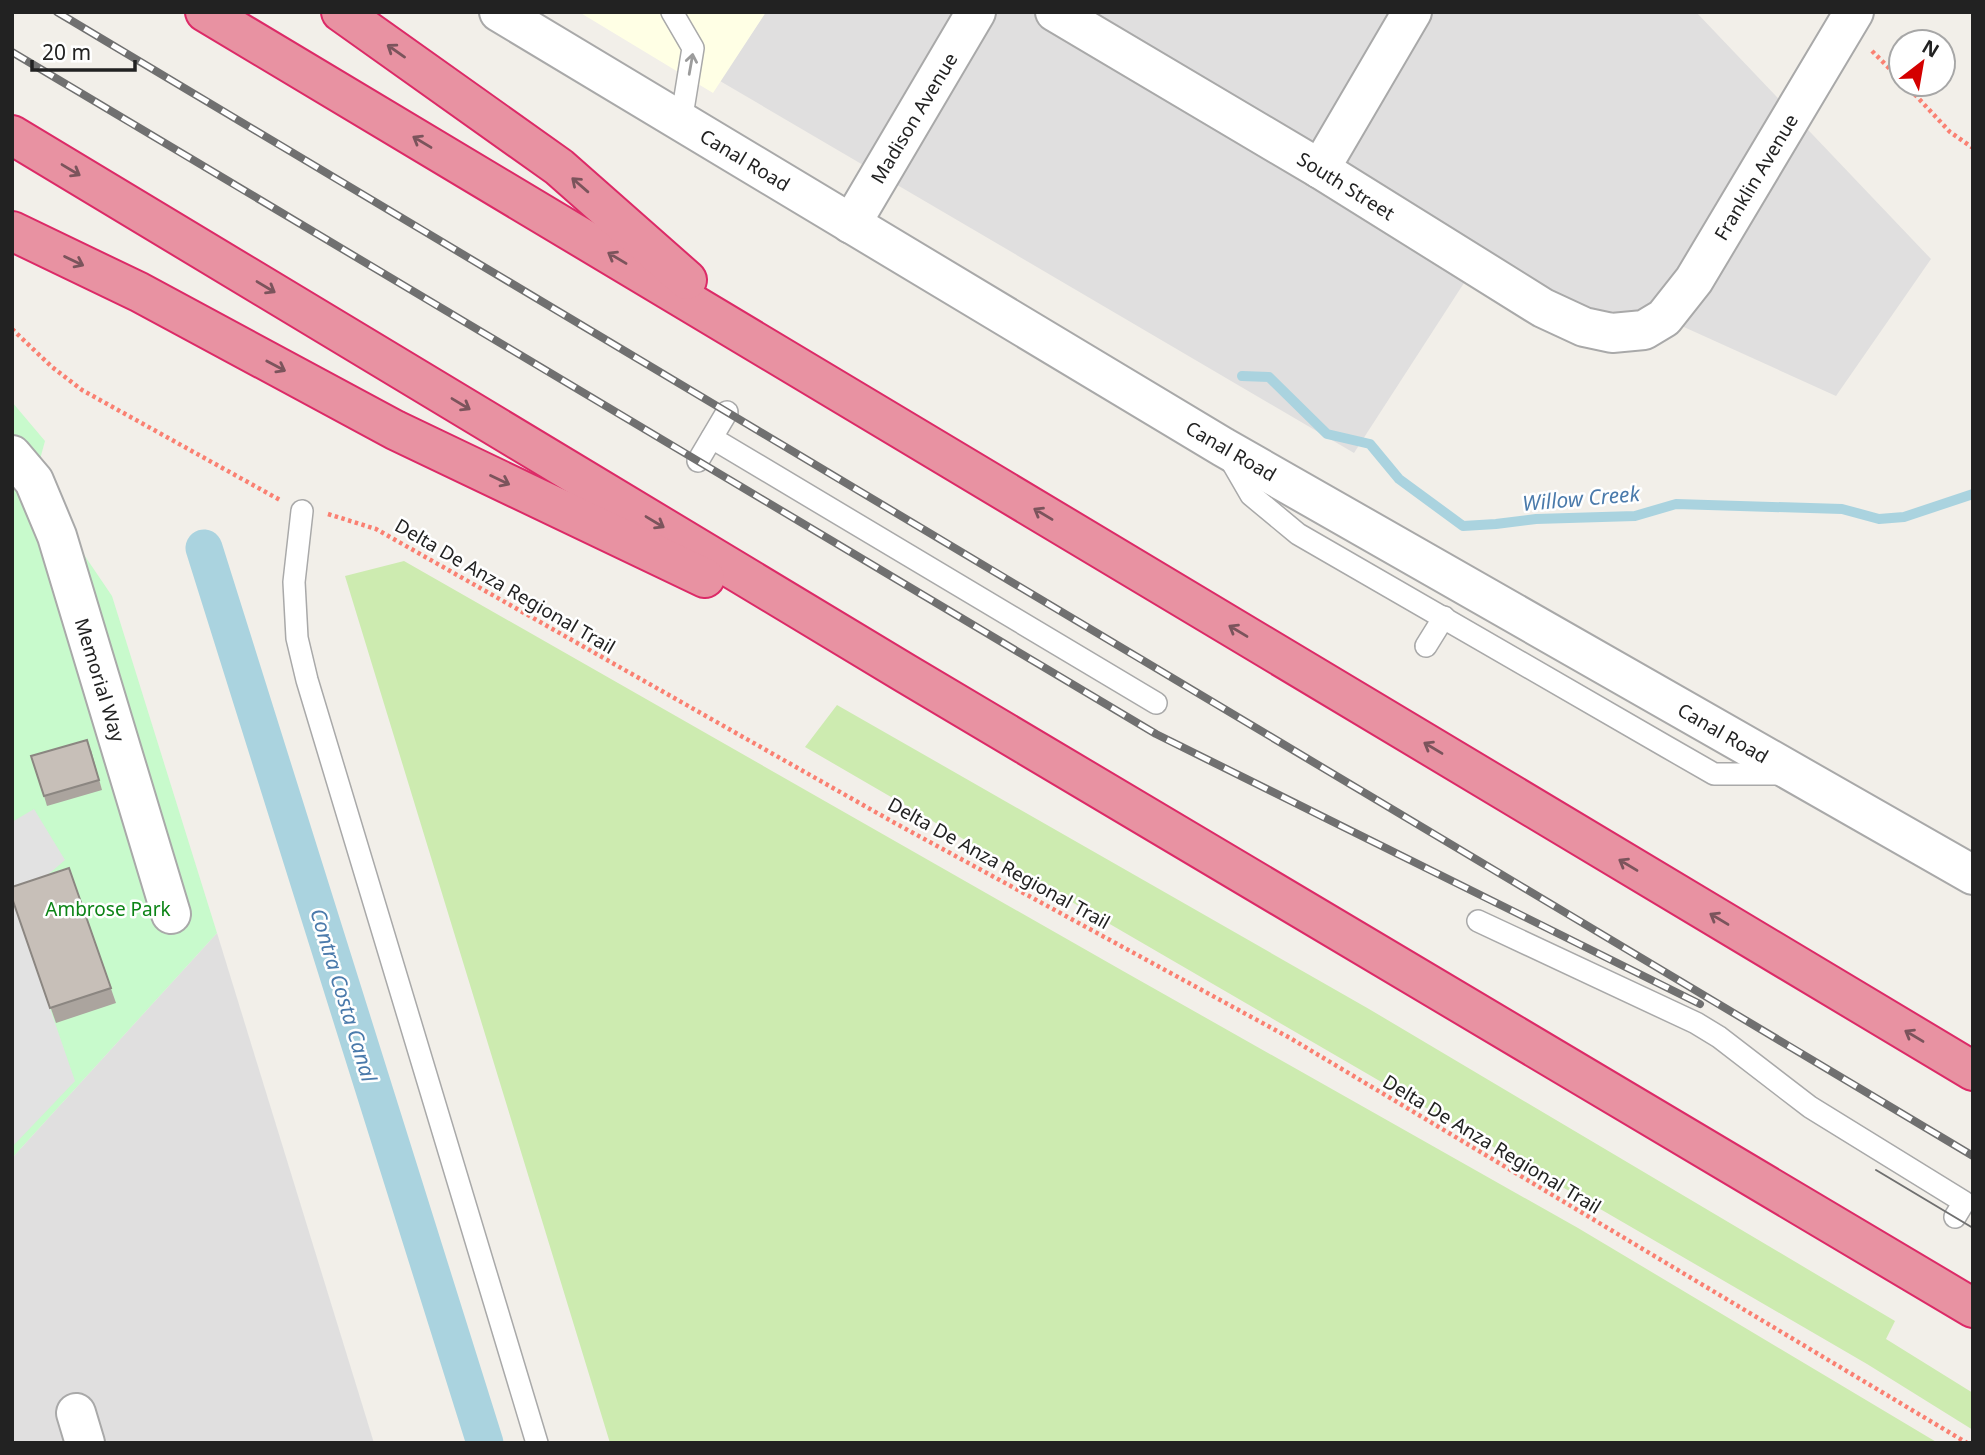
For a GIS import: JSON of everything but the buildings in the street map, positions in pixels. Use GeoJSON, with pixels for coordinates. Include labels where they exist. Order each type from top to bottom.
{"type":"FeatureCollection","features":[{"type":"Feature","properties":{"kind":"highway"},"geometry":{"type":"LineString","coordinates":[[205,12],[1973,1070]]}},
{"type":"Feature","properties":{"kind":"highway"},"geometry":{"type":"LineString","coordinates":[[341,12],[559,167],[760,344]]}},
{"type":"Feature","properties":{"kind":"highway"},"geometry":{"type":"LineString","coordinates":[[12,135],[905,673],[1973,1308]]}},
{"type":"Feature","properties":{"kind":"highway"},"geometry":{"type":"LineString","coordinates":[[12,231],[139,292],[395,430],[905,673]]}},
{"type":"Feature","properties":{"kind":"street","name":"Canal Road"},"geometry":{"type":"LineString","coordinates":[[499,12],[1223,447],[1973,875]]}},
{"type":"Feature","properties":{"kind":"street","name":"Madison Avenue"},"geometry":{"type":"LineString","coordinates":[[851,224],[976,12]]}},
{"type":"Feature","properties":{"kind":"street","name":"South Street"},"geometry":{"type":"LineString","coordinates":[[1055,12],[1320,169],[1543,308],[1584,327],[1612,333],[1644,330]]}},
{"type":"Feature","properties":{"kind":"street"},"geometry":{"type":"LineString","coordinates":[[1320,169],[1412,12]]}},
{"type":"Feature","properties":{"kind":"street","name":"Franklin Avenue"},"geometry":{"type":"LineString","coordinates":[[1644,330],[1664,318],[1695,280],[1854,12]]}},
{"type":"Feature","properties":{"kind":"street","name":"Memorial Way"},"geometry":{"type":"LineString","coordinates":[[12,455],[34,481],[57,536],[171,914]]}},
{"type":"Feature","properties":{"kind":"lane"},"geometry":{"type":"LineString","coordinates":[[672,12],[693,48],[681,122]]}},
{"type":"Feature","properties":{"kind":"lane"},"geometry":{"type":"LineString","coordinates":[[698,461],[727,412]]}},
{"type":"Feature","properties":{"kind":"lane"},"geometry":{"type":"LineString","coordinates":[[712,438],[1156,703]]}},
{"type":"Feature","properties":{"kind":"lane"},"geometry":{"type":"LineString","coordinates":[[1223,447],[1251,495],[1298,534],[1714,774],[1796,774]]}},
{"type":"Feature","properties":{"kind":"lane"},"geometry":{"type":"LineString","coordinates":[[302,511],[294,582],[297,638],[304,669],[537,1443]]}},
{"type":"Feature","properties":{"kind":"lane"},"geometry":{"type":"LineString","coordinates":[[1426,646],[1444,617]]}},
{"type":"Feature","properties":{"kind":"lane"},"geometry":{"type":"LineString","coordinates":[[1478,921],[1696,1023],[1719,1037],[1810,1107],[1964,1202],[1955,1217]]}},
{"type":"Feature","properties":{"kind":"path"},"geometry":{"type":"LineString","coordinates":[[1918,98],[1951,132],[1973,148]]}},
{"type":"Feature","properties":{"kind":"path","name":"Delta De Anza Regional Trail"},"geometry":{"type":"LineString","coordinates":[[12,329],[52,367],[82,390],[302,511],[333,514],[376,529],[905,828],[1290,1038],[1967,1443]]}},
{"type":"Feature","properties":{"kind":"shaded area"},"geometry":{"type":"Polygon","coordinates":[[[579,12],[766,12],[713,93],[579,12]]]}},
{"type":"Feature","properties":{"kind":"shaded area"},"geometry":{"type":"Polygon","coordinates":[[[766,12],[1696,12],[1931,259],[1836,396],[1664,318],[1644,330],[1475,266],[1354,453],[720,81],[766,12]]]}},
{"type":"Feature","properties":{"kind":"shaded area"},"geometry":{"type":"Polygon","coordinates":[[[34,809],[65,860],[14,904],[75,1081],[12,1147],[12,822],[34,809]]]}},
{"type":"Feature","properties":{"kind":"shaded area"},"geometry":{"type":"Polygon","coordinates":[[[217,933],[374,1443],[12,1443],[12,1158],[217,933]]]}},
{"type":"Feature","properties":{"kind":"green space","name":"Ambrose Park"},"geometry":{"type":"Polygon","coordinates":[[[12,402],[45,441],[34,481],[112,596],[217,933],[12,1158],[12,402]]]}},
{"type":"Feature","properties":{"kind":"green space"},"geometry":{"type":"Polygon","coordinates":[[[404,561],[1578,1228],[1938,1443],[610,1443],[345,576],[404,561]]]}},
{"type":"Feature","properties":{"kind":"green space"},"geometry":{"type":"Polygon","coordinates":[[[837,705],[1369,1009],[1895,1321],[1886,1339],[1973,1393],[1973,1430],[1867,1364],[805,747],[837,705]]]}},
{"type":"Feature","properties":{"kind":"waterway","name":"Willow Creek"},"geometry":{"type":"LineString","coordinates":[[1242,376],[1269,377],[1327,434],[1370,444],[1399,479],[1463,526],[1536,519],[1635,516],[1676,504],[1842,509],[1879,519],[1904,517],[1973,494]]}},
{"type":"Feature","properties":{"kind":"waterway","name":"Contra Costa Canal"},"geometry":{"type":"LineString","coordinates":[[204,548],[485,1443]]}},
{"type":"Feature","properties":{"kind":"tram line"},"geometry":{"type":"LineString","coordinates":[[1876,1170],[1973,1228]]}},
{"type":"Feature","properties":{"kind":"railway"},"geometry":{"type":"LineString","coordinates":[[57,12],[1973,1156]]}},
{"type":"Feature","properties":{"kind":"railway"},"geometry":{"type":"LineString","coordinates":[[12,52],[1156,734],[1700,1004]]}}]}
